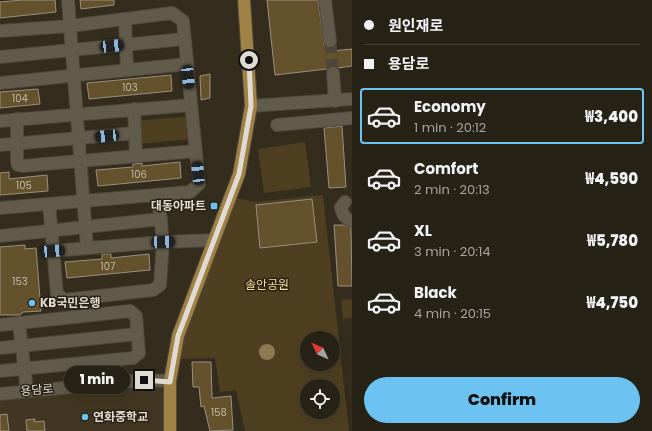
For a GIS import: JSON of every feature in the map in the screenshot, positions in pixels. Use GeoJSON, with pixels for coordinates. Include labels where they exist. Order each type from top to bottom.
{"type":"FeatureCollection","features":[{"type":"Feature","properties":{"kind":"main road"},"geometry":{"type":"LineString","coordinates":[[170,431],[170,382],[178,336],[239,174],[251,106],[244,0]]}},
{"type":"Feature","properties":{"kind":"street"},"geometry":{"type":"LineString","coordinates":[[68,0],[87,248]]}},
{"type":"Feature","properties":{"kind":"street"},"geometry":{"type":"LineString","coordinates":[[325,0],[330,41]]}},
{"type":"Feature","properties":{"kind":"street"},"geometry":{"type":"LineString","coordinates":[[0,31],[70,26],[172,13],[183,21],[199,184],[190,192],[0,208]]}},
{"type":"Feature","properties":{"kind":"street"},"geometry":{"type":"LineString","coordinates":[[125,19],[127,70]]}},
{"type":"Feature","properties":{"kind":"street"},"geometry":{"type":"LineString","coordinates":[[0,57],[184,38]]}},
{"type":"Feature","properties":{"kind":"street"},"geometry":{"type":"LineString","coordinates":[[0,83],[187,64]]}},
{"type":"Feature","properties":{"kind":"street"},"geometry":{"type":"LineString","coordinates":[[333,74],[336,101]]}},
{"type":"Feature","properties":{"kind":"street"},"geometry":{"type":"LineString","coordinates":[[251,106],[352,99]]}},
{"type":"Feature","properties":{"kind":"street"},"geometry":{"type":"LineString","coordinates":[[0,121],[191,105]]}},
{"type":"Feature","properties":{"kind":"street"},"geometry":{"type":"LineString","coordinates":[[134,109],[136,156]]}},
{"type":"Feature","properties":{"kind":"street"},"geometry":{"type":"LineString","coordinates":[[277,125],[352,118]]}},
{"type":"Feature","properties":{"kind":"street"},"geometry":{"type":"LineString","coordinates":[[17,119],[18,165],[196,151]]}},
{"type":"Feature","properties":{"kind":"street"},"geometry":{"type":"LineString","coordinates":[[0,145],[135,133]]}},
{"type":"Feature","properties":{"kind":"street"},"geometry":{"type":"LineString","coordinates":[[49,204],[57,294],[64,300],[153,290],[160,285],[163,242],[158,194]]}},
{"type":"Feature","properties":{"kind":"street"},"geometry":{"type":"LineString","coordinates":[[345,202],[341,207],[342,213],[346,218],[352,221]]}},
{"type":"Feature","properties":{"kind":"street"},"geometry":{"type":"LineString","coordinates":[[0,236],[161,219]]}},
{"type":"Feature","properties":{"kind":"street"},"geometry":{"type":"LineString","coordinates":[[53,251],[163,242],[214,240]]}},
{"type":"Feature","properties":{"kind":"street"},"geometry":{"type":"LineString","coordinates":[[0,325],[130,311],[136,316],[139,353],[133,358],[0,371]]}},
{"type":"Feature","properties":{"kind":"street"},"geometry":{"type":"LineString","coordinates":[[19,323],[27,391]]}},
{"type":"Feature","properties":{"kind":"street"},"geometry":{"type":"LineString","coordinates":[[0,348],[137,334]]}},
{"type":"Feature","properties":{"kind":"street","name":"용담로"},"geometry":{"type":"LineString","coordinates":[[0,394],[144,380],[170,382]]}},
{"type":"Feature","properties":{"kind":"shaded area"},"geometry":{"type":"Polygon","coordinates":[[[267,344],[274,349],[275,352],[270,359],[267,360],[260,355],[259,352],[264,345],[267,344]]]}},
{"type":"Feature","properties":{"kind":"shaded area","name":"연화중학교"},"geometry":{"type":"Polygon","coordinates":[[[170,381],[170,431],[0,431],[0,394],[170,381]]]}},
{"type":"Feature","properties":{"kind":"green space"},"geometry":{"type":"Polygon","coordinates":[[[192,116],[195,139],[136,144],[135,121],[192,116]]]}},
{"type":"Feature","properties":{"kind":"green space"},"geometry":{"type":"Polygon","coordinates":[[[305,142],[311,187],[264,193],[258,149],[305,142]]]}},
{"type":"Feature","properties":{"kind":"green space","name":"솔안공원"},"geometry":{"type":"Polygon","coordinates":[[[323,195],[338,331],[300,331],[300,371],[340,371],[340,349],[349,431],[245,431],[236,390],[220,392],[215,358],[174,359],[231,197],[256,202],[323,195]]]}},
{"type":"Feature","properties":{"kind":"green space"},"geometry":{"type":"Polygon","coordinates":[[[352,299],[352,318],[343,319],[341,300],[352,299]]]}},
{"type":"Feature","properties":{"kind":"building"},"geometry":{"type":"Polygon","coordinates":[[[55,0],[56,12],[0,18],[0,2],[55,0]]]}},
{"type":"Feature","properties":{"kind":"building"},"geometry":{"type":"Polygon","coordinates":[[[80,0],[114,0],[114,5],[81,9],[80,0]]]}},
{"type":"Feature","properties":{"kind":"building"},"geometry":{"type":"Polygon","coordinates":[[[267,0],[318,0],[324,45],[331,51],[352,49],[352,66],[338,68],[332,66],[327,69],[275,75],[267,0]]]}},
{"type":"Feature","properties":{"kind":"building"},"geometry":{"type":"Polygon","coordinates":[[[210,74],[210,98],[201,100],[200,76],[210,74]]]}},
{"type":"Feature","properties":{"kind":"building"},"geometry":{"type":"Polygon","coordinates":[[[171,75],[172,91],[89,99],[87,83],[171,75]]]}},
{"type":"Feature","properties":{"kind":"building"},"geometry":{"type":"Polygon","coordinates":[[[38,89],[40,104],[0,108],[0,92],[38,89]]]}},
{"type":"Feature","properties":{"kind":"building"},"geometry":{"type":"Polygon","coordinates":[[[342,126],[346,187],[329,188],[324,128],[342,126]]]}},
{"type":"Feature","properties":{"kind":"building"},"geometry":{"type":"Polygon","coordinates":[[[180,162],[181,178],[98,186],[96,170],[133,167],[133,164],[142,163],[142,166],[180,162]]]}},
{"type":"Feature","properties":{"kind":"building"},"geometry":{"type":"Polygon","coordinates":[[[9,172],[9,179],[47,175],[48,191],[0,195],[0,173],[9,172]]]}},
{"type":"Feature","properties":{"kind":"building"},"geometry":{"type":"Polygon","coordinates":[[[312,199],[317,242],[260,248],[256,205],[312,199]]]}},
{"type":"Feature","properties":{"kind":"building"},"geometry":{"type":"Polygon","coordinates":[[[334,225],[343,225],[351,228],[352,286],[338,286],[334,225]]]}},
{"type":"Feature","properties":{"kind":"building"},"geometry":{"type":"Polygon","coordinates":[[[25,245],[25,249],[36,248],[41,311],[23,312],[20,315],[0,315],[0,247],[25,245]]]}},
{"type":"Feature","properties":{"kind":"building"},"geometry":{"type":"Polygon","coordinates":[[[102,254],[111,254],[111,258],[149,254],[150,270],[67,278],[65,262],[102,259],[102,254]]]}},
{"type":"Feature","properties":{"kind":"building"},"geometry":{"type":"Polygon","coordinates":[[[192,362],[211,362],[212,398],[231,396],[233,430],[210,431],[204,406],[201,407],[199,387],[193,387],[192,362]]]}},
{"type":"Feature","properties":{"kind":"building"},"geometry":{"type":"Polygon","coordinates":[[[7,414],[9,431],[0,431],[0,415],[7,414]]]}},
{"type":"Feature","properties":{"kind":"building"},"geometry":{"type":"Polygon","coordinates":[[[35,419],[34,422],[44,421],[45,431],[27,431],[26,420],[35,419]]]}},
{"type":"Feature","properties":{"kind":"tunnel"},"geometry":{"type":"LineString","coordinates":[[330,41],[333,73]]}},
{"type":"Feature","properties":{"kind":"place","name":"대동아파트"},"geometry":{"type":"Point","coordinates":[214,206]}},
{"type":"Feature","properties":{"kind":"place","name":"KB국민은행"},"geometry":{"type":"Point","coordinates":[32,303]}},
{"type":"Feature","properties":{"kind":"place","name":"연화중학교"},"geometry":{"type":"Point","coordinates":[85,417]}},
{"type":"Feature","properties":{"kind":"route"},"geometry":{"type":"LineString","coordinates":[[144,380],[170,382],[178,336],[239,174],[251,106],[249,60]]}}]}
